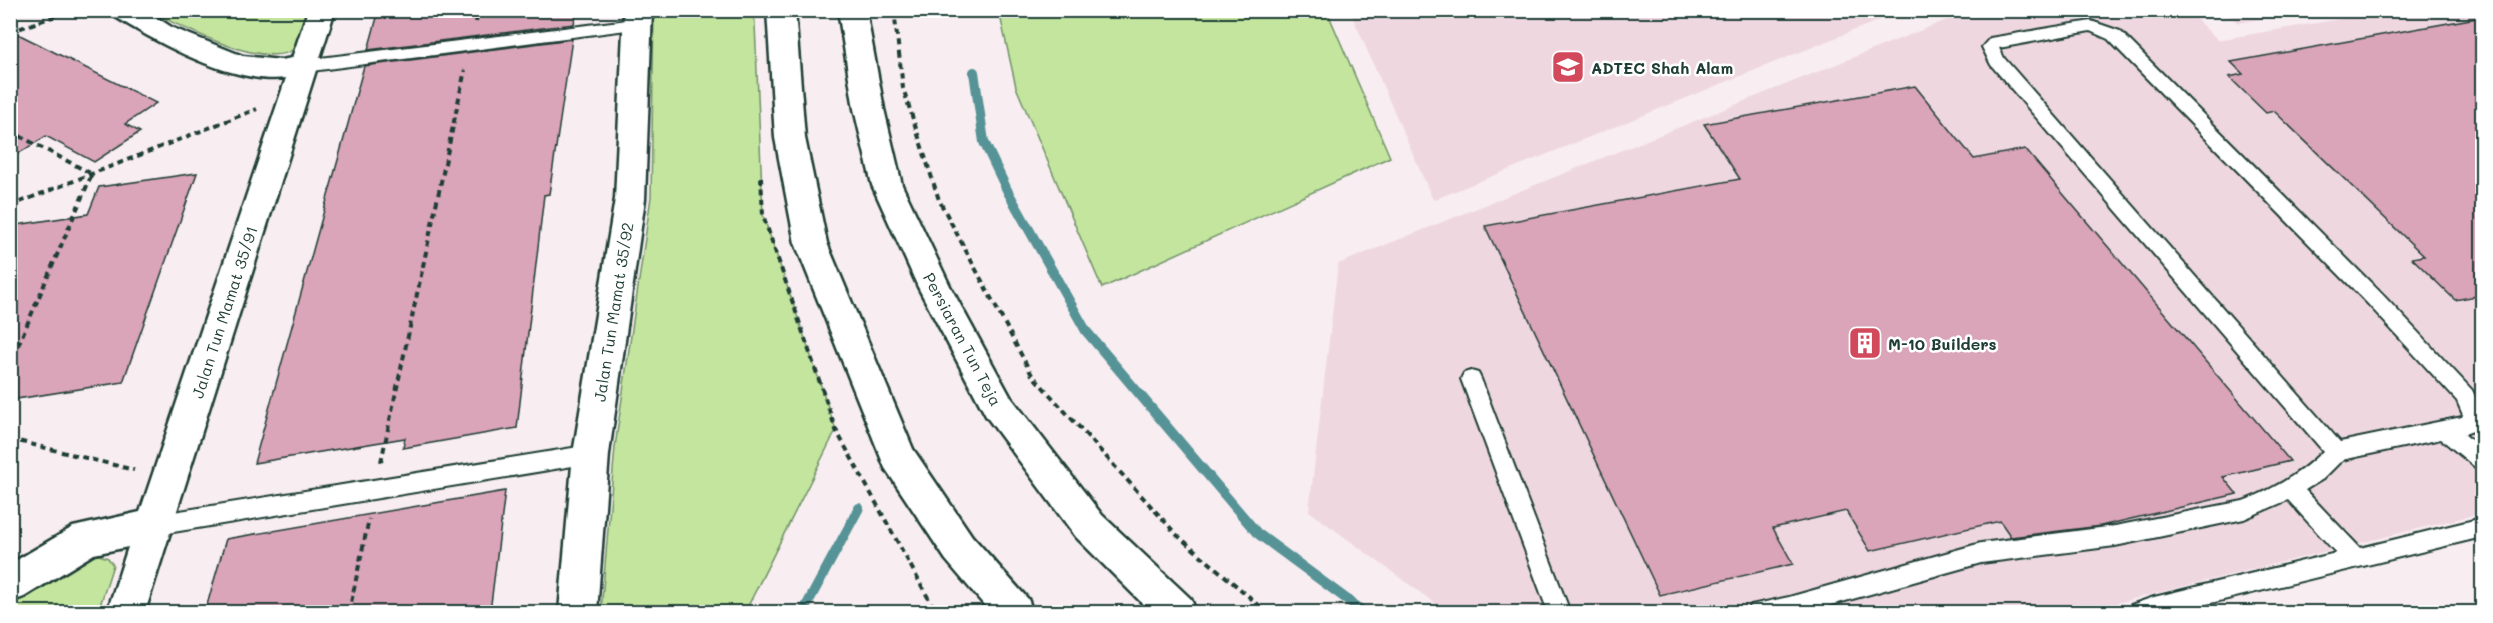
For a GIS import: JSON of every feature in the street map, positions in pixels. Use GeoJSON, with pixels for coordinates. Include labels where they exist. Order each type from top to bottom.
{"type":"FeatureCollection","features":[{"type":"Feature","properties":{"kind":"street"},"geometry":{"type":"LineString","coordinates":[[124,10],[163,34],[238,65],[281,69],[299,80]]}},
{"type":"Feature","properties":{"kind":"street","name":"Jalan Tun Mamat 35/91"},"geometry":{"type":"LineString","coordinates":[[126,612],[322,10]]}},
{"type":"Feature","properties":{"kind":"street"},"geometry":{"type":"LineString","coordinates":[[781,10],[790,138],[811,243],[898,457],[959,548],[1014,612]]}},
{"type":"Feature","properties":{"kind":"street","name":"Persiaran Tun Teja"},"geometry":{"type":"LineString","coordinates":[[852,10],[869,109],[887,185],[934,287],[998,406],[1089,526],[1177,612]]}},
{"type":"Feature","properties":{"kind":"street","name":"Jalan Tun Mamat 35/92"},"geometry":{"type":"LineString","coordinates":[[578,612],[591,454],[630,199],[637,17]]}},
{"type":"Feature","properties":{"kind":"street"},"geometry":{"type":"LineString","coordinates":[[10,585],[86,539],[154,525]]}},
{"type":"Feature","properties":{"kind":"lane"},"geometry":{"type":"LineString","coordinates":[[299,80],[470,45],[637,17]]}},
{"type":"Feature","properties":{"kind":"lane"},"geometry":{"type":"LineString","coordinates":[[1759,612],[1789,608],[1981,553],[2115,536],[2244,510],[2270,500],[2315,473],[2336,452],[2469,424],[2474,415],[2465,396],[2375,299],[2114,35],[2091,26],[1992,45],[1992,52],[1997,61],[2336,452]]}},
{"type":"Feature","properties":{"kind":"lane"},"geometry":{"type":"LineString","coordinates":[[1471,379],[1559,612]]}},
{"type":"Feature","properties":{"kind":"lane"},"geometry":{"type":"LineString","coordinates":[[2444,429],[2482,461]]}},
{"type":"Feature","properties":{"kind":"lane"},"geometry":{"type":"LineString","coordinates":[[154,525],[591,454]]}},
{"type":"Feature","properties":{"kind":"lane"},"geometry":{"type":"LineString","coordinates":[[2290,488],[2356,559]]}},
{"type":"Feature","properties":{"kind":"lane"},"geometry":{"type":"LineString","coordinates":[[2139,612],[2482,528]]}},
{"type":"Feature","properties":{"kind":"path"},"geometry":{"type":"LineString","coordinates":[[10,32],[72,10]]}},
{"type":"Feature","properties":{"kind":"path"},"geometry":{"type":"LineString","coordinates":[[349,612],[478,10]]}},
{"type":"Feature","properties":{"kind":"path"},"geometry":{"type":"LineString","coordinates":[[894,10],[903,88],[939,200],[1032,375],[1177,535],[1267,612]]}},
{"type":"Feature","properties":{"kind":"path"},"geometry":{"type":"LineString","coordinates":[[10,206],[92,174],[299,80]]}},
{"type":"Feature","properties":{"kind":"path"},"geometry":{"type":"LineString","coordinates":[[10,131],[92,174]]}},
{"type":"Feature","properties":{"kind":"path"},"geometry":{"type":"LineString","coordinates":[[10,364],[92,174]]}},
{"type":"Feature","properties":{"kind":"path"},"geometry":{"type":"LineString","coordinates":[[836,430],[936,612]]}},
{"type":"Feature","properties":{"kind":"path"},"geometry":{"type":"LineString","coordinates":[[10,439],[170,479]]}},
{"type":"Feature","properties":{"kind":"shaded area","name":"ADTEC Shah Alam"},"geometry":{"type":"Polygon","coordinates":[[[1350,11],[1902,11],[1433,200],[1350,11]]]}},
{"type":"Feature","properties":{"kind":"shaded area"},"geometry":{"type":"Polygon","coordinates":[[[1969,11],[2187,11],[2218,40],[2387,11],[2482,11],[2482,513],[2080,612],[1447,612],[1309,511],[1338,264],[1969,11]]]}},
{"type":"Feature","properties":{"kind":"shaded area"},"geometry":{"type":"Polygon","coordinates":[[[2224,11],[2308,11],[2238,23],[2224,11]]]}},
{"type":"Feature","properties":{"kind":"green space"},"geometry":{"type":"Polygon","coordinates":[[[149,11],[310,11],[302,36],[294,49],[281,54],[263,54],[243,50],[199,35],[149,11]]]}},
{"type":"Feature","properties":{"kind":"green space"},"geometry":{"type":"Polygon","coordinates":[[[654,11],[752,11],[755,24],[763,215],[836,430],[745,612],[601,612],[615,447],[651,197],[654,11]]]}},
{"type":"Feature","properties":{"kind":"green space"},"geometry":{"type":"Polygon","coordinates":[[[999,11],[1327,11],[1390,157],[1102,288],[1016,87],[999,11]]]}},
{"type":"Feature","properties":{"kind":"green space"},"geometry":{"type":"Polygon","coordinates":[[[96,554],[108,558],[113,565],[98,612],[11,612],[11,602],[80,557],[96,554]]]}},
{"type":"Feature","properties":{"kind":"building"},"geometry":{"type":"Polygon","coordinates":[[[379,10],[576,10],[574,24],[368,50],[379,10]]]}},
{"type":"Feature","properties":{"kind":"building"},"geometry":{"type":"Polygon","coordinates":[[[2482,17],[2482,295],[2455,300],[2412,258],[2424,256],[2274,111],[2266,113],[2229,77],[2243,74],[2231,62],[2482,17]]]}},
{"type":"Feature","properties":{"kind":"building"},"geometry":{"type":"Polygon","coordinates":[[[10,30],[156,103],[125,124],[140,132],[94,162],[46,136],[10,159],[10,30]]]}},
{"type":"Feature","properties":{"kind":"building"},"geometry":{"type":"Polygon","coordinates":[[[572,39],[549,194],[544,195],[517,428],[403,448],[405,438],[254,463],[364,66],[572,39]]]}},
{"type":"Feature","properties":{"kind":"building","name":"M-10 Builders"},"geometry":{"type":"Polygon","coordinates":[[[1915,86],[1974,159],[2025,149],[2290,461],[2223,477],[2237,494],[2101,526],[2011,537],[2000,521],[1870,551],[1846,511],[1773,528],[1793,564],[1660,595],[1485,226],[1740,179],[1704,124],[1915,86]]]}},
{"type":"Feature","properties":{"kind":"building"},"geometry":{"type":"Polygon","coordinates":[[[197,173],[123,382],[10,400],[10,226],[88,214],[99,187],[197,173]]]}},
{"type":"Feature","properties":{"kind":"building"},"geometry":{"type":"Polygon","coordinates":[[[505,491],[490,612],[205,612],[226,539],[505,491]]]}},
{"type":"Feature","properties":{"kind":"waterway"},"geometry":{"type":"LineString","coordinates":[[974,72],[984,142],[1008,192],[1086,331],[1257,533],[1364,612]]}},
{"type":"Feature","properties":{"kind":"waterway"},"geometry":{"type":"LineString","coordinates":[[803,612],[859,508]]}},
{"type":"Feature","properties":{"kind":"place","name":"ADTEC Shah Alam"},"geometry":{"type":"Point","coordinates":[1568,67]}},
{"type":"Feature","properties":{"kind":"place","name":"M-10 Builders"},"geometry":{"type":"Point","coordinates":[1865,343]}}]}
